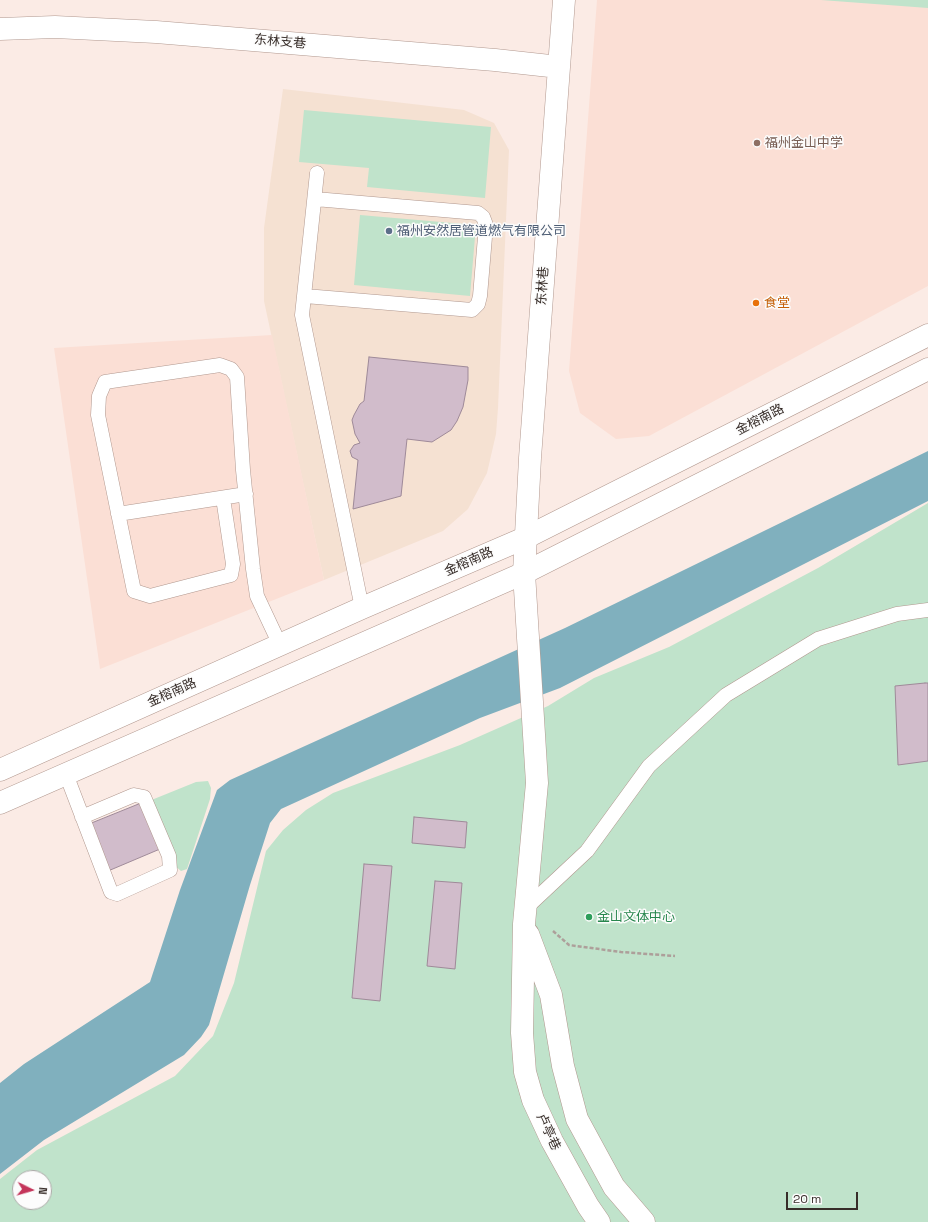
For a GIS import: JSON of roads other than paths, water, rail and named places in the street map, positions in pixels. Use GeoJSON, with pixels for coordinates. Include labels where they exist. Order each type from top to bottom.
{"type":"FeatureCollection","features":[{"type":"Feature","properties":{"kind":"street","name":"东林巷"},"geometry":{"type":"LineString","coordinates":[[537,783],[524,573],[530,458],[564,0]]}},
{"type":"Feature","properties":{"kind":"street","name":"东林支巷"},"geometry":{"type":"LineString","coordinates":[[0,29],[55,27],[156,32],[559,66]]}},
{"type":"Feature","properties":{"kind":"street","name":"金榕南路"},"geometry":{"type":"LineString","coordinates":[[0,770],[362,608],[527,537],[928,335]]}},
{"type":"Feature","properties":{"kind":"street"},"geometry":{"type":"LineString","coordinates":[[0,803],[524,573],[928,369]]}},
{"type":"Feature","properties":{"kind":"street","name":"卢亭巷"},"geometry":{"type":"LineString","coordinates":[[537,783],[524,916],[522,1034],[524,1072],[533,1100],[552,1141],[588,1206],[599,1222]]}},
{"type":"Feature","properties":{"kind":"street"},"geometry":{"type":"LineString","coordinates":[[524,916],[551,995],[562,1066],[577,1119],[614,1187],[644,1222]]}},
{"type":"Feature","properties":{"kind":"lane"},"geometry":{"type":"LineString","coordinates":[[317,173],[302,316],[362,608]]}},
{"type":"Feature","properties":{"kind":"lane"},"geometry":{"type":"LineString","coordinates":[[304,296],[472,310],[478,304],[480,296],[486,225],[483,217],[478,213],[315,199]]}},
{"type":"Feature","properties":{"kind":"lane"},"geometry":{"type":"LineString","coordinates":[[223,498],[233,559],[231,575],[150,596],[134,591],[98,415],[99,396],[105,382],[220,365],[231,368],[237,377],[246,494],[257,596],[280,645]]}},
{"type":"Feature","properties":{"kind":"lane"},"geometry":{"type":"LineString","coordinates":[[118,514],[246,494]]}},
{"type":"Feature","properties":{"kind":"lane"},"geometry":{"type":"LineString","coordinates":[[524,916],[587,851],[649,766],[726,695],[818,639],[897,614],[928,610]]}},
{"type":"Feature","properties":{"kind":"lane"},"geometry":{"type":"LineString","coordinates":[[66,774],[82,817],[111,892],[117,894],[170,870],[169,856],[144,797],[134,795],[82,817]]}},
{"type":"Feature","properties":{"kind":"water"},"geometry":{"type":"Polygon","coordinates":[[[928,451],[928,501],[560,688],[480,718],[281,809],[270,823],[250,885],[209,1025],[201,1037],[184,1055],[44,1140],[0,1174],[0,1083],[24,1064],[150,982],[180,890],[217,790],[230,780],[565,628],[928,451]]]}},
{"type":"Feature","properties":{"kind":"place","name":"福州金山中学"},"geometry":{"type":"Point","coordinates":[757,143]}},
{"type":"Feature","properties":{"kind":"place","name":"福州安然居管道燃气有限公司"},"geometry":{"type":"Point","coordinates":[389,231]}},
{"type":"Feature","properties":{"kind":"place","name":"食堂"},"geometry":{"type":"Point","coordinates":[756,303]}},
{"type":"Feature","properties":{"kind":"place","name":"金山文体中心"},"geometry":{"type":"Point","coordinates":[589,917]}}]}
